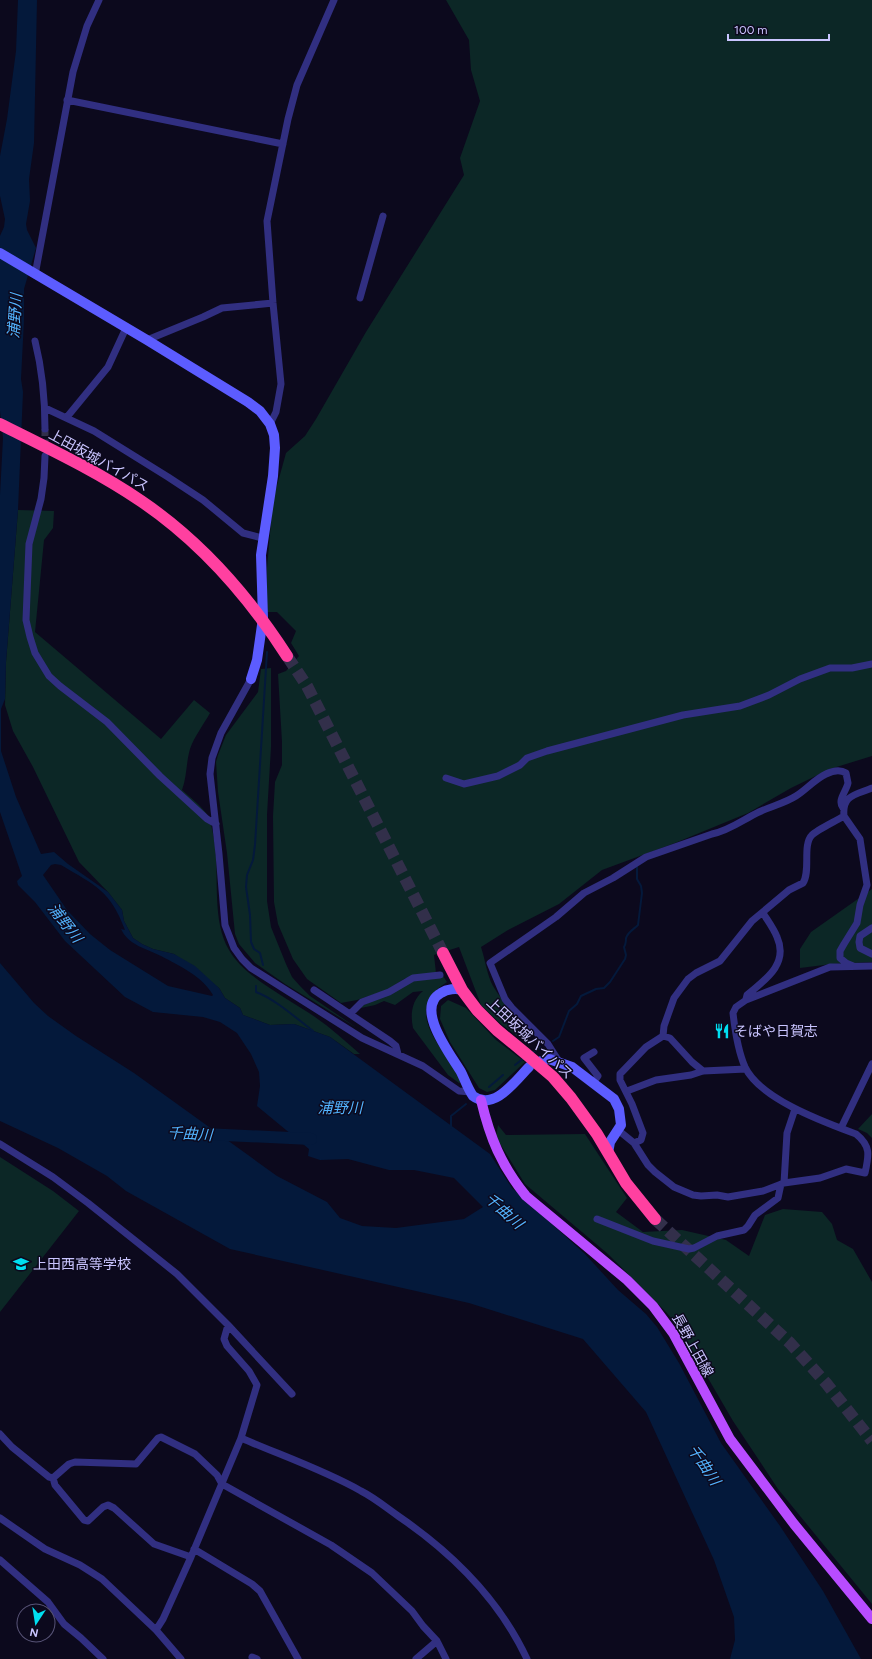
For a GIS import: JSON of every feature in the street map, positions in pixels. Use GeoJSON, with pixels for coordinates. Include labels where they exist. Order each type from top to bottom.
{"type":"FeatureCollection","features":[{"type":"Feature","properties":{"kind":"highway","name":"上田坂城バイパス"},"geometry":{"type":"LineString","coordinates":[[0,424],[103,477],[165,518],[212,560],[253,607],[288,656]]}},
{"type":"Feature","properties":{"kind":"highway","name":"上田坂城バイパス"},"geometry":{"type":"LineString","coordinates":[[444,953],[462,990],[483,1017],[553,1077],[571,1098],[597,1134],[626,1183],[641,1204],[655,1219]]}},
{"type":"Feature","properties":{"kind":"main road","name":"長野上田線"},"geometry":{"type":"LineString","coordinates":[[481,1100],[492,1142],[517,1185],[526,1196],[627,1280],[653,1306],[672,1333],[730,1439],[794,1524],[872,1619]]}},
{"type":"Feature","properties":{"kind":"street"},"geometry":{"type":"LineString","coordinates":[[33,274],[67,100],[78,52],[87,26],[99,0]]}},
{"type":"Feature","properties":{"kind":"street"},"geometry":{"type":"LineString","coordinates":[[270,424],[276,412],[281,384],[273,303],[268,221],[283,144],[297,85],[334,0]]}},
{"type":"Feature","properties":{"kind":"street"},"geometry":{"type":"LineString","coordinates":[[67,100],[283,144]]}},
{"type":"Feature","properties":{"kind":"street"},"geometry":{"type":"LineString","coordinates":[[360,298],[383,216]]}},
{"type":"Feature","properties":{"kind":"street"},"geometry":{"type":"LineString","coordinates":[[0,254],[147,340],[248,402],[260,411],[270,424],[274,435],[274,461],[262,538],[260,570],[263,618],[257,660],[251,679],[221,733],[212,758],[210,774],[210,787],[216,824],[225,925],[234,948],[242,959],[262,976],[362,1038],[423,1066],[459,1090],[471,1092]]}},
{"type":"Feature","properties":{"kind":"street"},"geometry":{"type":"LineString","coordinates":[[147,340],[222,308],[273,303]]}},
{"type":"Feature","properties":{"kind":"street"},"geometry":{"type":"LineString","coordinates":[[67,417],[108,367],[126,328]]}},
{"type":"Feature","properties":{"kind":"street"},"geometry":{"type":"LineString","coordinates":[[35,341],[45,408],[45,429]]}},
{"type":"Feature","properties":{"kind":"street"},"geometry":{"type":"LineString","coordinates":[[45,408],[67,417],[94,431],[168,477],[203,500],[243,533],[262,538]]}},
{"type":"Feature","properties":{"kind":"street"},"geometry":{"type":"LineString","coordinates":[[45,456],[41,499],[32,532],[29,559],[26,620],[35,653],[50,676],[60,686],[106,722],[201,814],[216,824]]}},
{"type":"Feature","properties":{"kind":"street"},"geometry":{"type":"LineString","coordinates":[[446,778],[464,784],[498,776],[520,765],[527,758],[546,751],[683,715],[740,706],[770,695],[800,679],[830,668],[852,668],[872,664]]}},
{"type":"Feature","properties":{"kind":"street"},"geometry":{"type":"LineString","coordinates":[[560,1063],[548,1044],[505,999],[490,963],[556,917],[584,893],[613,878],[646,857],[721,832],[760,811],[796,796],[820,776],[836,770],[846,773],[848,783],[841,799],[844,816],[860,840],[867,885],[860,905],[857,923],[840,951],[840,958],[853,966]]}},
{"type":"Feature","properties":{"kind":"street"},"geometry":{"type":"LineString","coordinates":[[843,808],[849,798],[872,788]]}},
{"type":"Feature","properties":{"kind":"street"},"geometry":{"type":"LineString","coordinates":[[664,1036],[664,1026],[674,998],[688,979],[696,973],[720,961],[748,926],[789,890],[805,881],[809,840],[812,834],[844,816]]}},
{"type":"Feature","properties":{"kind":"street"},"geometry":{"type":"LineString","coordinates":[[746,1000],[747,995],[769,976],[779,962],[781,954],[778,938],[764,913]]}},
{"type":"Feature","properties":{"kind":"street"},"geometry":{"type":"LineString","coordinates":[[872,928],[860,936],[859,942],[860,948],[872,954]]}},
{"type":"Feature","properties":{"kind":"street"},"geometry":{"type":"LineString","coordinates":[[618,1130],[634,1143],[648,1165],[674,1187],[685,1193],[701,1196],[717,1195],[728,1197],[763,1191],[783,1183],[820,1178],[846,1169],[865,1173],[868,1147],[863,1139],[856,1134],[795,1109],[775,1098],[755,1080],[746,1069],[741,1057],[733,1013],[736,1007],[746,1000],[830,967],[872,966]]}},
{"type":"Feature","properties":{"kind":"street"},"geometry":{"type":"LineString","coordinates":[[445,991],[453,978],[453,973]]}},
{"type":"Feature","properties":{"kind":"street"},"geometry":{"type":"LineString","coordinates":[[350,1014],[362,1002],[388,992],[413,978],[440,975]]}},
{"type":"Feature","properties":{"kind":"street"},"geometry":{"type":"LineString","coordinates":[[462,990],[457,988],[445,991],[436,997],[431,1012],[432,1019],[439,1036],[471,1092],[477,1099],[491,1100],[500,1096],[529,1068]]}},
{"type":"Feature","properties":{"kind":"street"},"geometry":{"type":"LineString","coordinates":[[314,990],[396,1046],[398,1054]]}},
{"type":"Feature","properties":{"kind":"street"},"geometry":{"type":"LineString","coordinates":[[634,1143],[641,1140],[644,1133],[627,1092],[620,1080],[620,1074],[646,1047],[664,1036],[670,1038],[692,1062],[703,1071]]}},
{"type":"Feature","properties":{"kind":"street"},"geometry":{"type":"LineString","coordinates":[[593,1083],[598,1076],[584,1058],[594,1052]]}},
{"type":"Feature","properties":{"kind":"street"},"geometry":{"type":"LineString","coordinates":[[541,1061],[549,1059],[572,1067],[614,1099],[621,1118],[621,1125],[610,1142],[608,1153]]}},
{"type":"Feature","properties":{"kind":"street"},"geometry":{"type":"LineString","coordinates":[[841,1128],[872,1064]]}},
{"type":"Feature","properties":{"kind":"street"},"geometry":{"type":"LineString","coordinates":[[627,1092],[656,1080],[691,1075],[703,1071],[746,1069]]}},
{"type":"Feature","properties":{"kind":"street"},"geometry":{"type":"LineString","coordinates":[[596,1219],[653,1241],[673,1246],[691,1248],[717,1236],[741,1231],[746,1228],[755,1215],[778,1198],[783,1183],[787,1133],[795,1109]]}},
{"type":"Feature","properties":{"kind":"street"},"geometry":{"type":"LineString","coordinates":[[597,1134],[610,1136],[618,1130]]}},
{"type":"Feature","properties":{"kind":"street"},"geometry":{"type":"LineString","coordinates":[[0,1144],[53,1177],[177,1274],[228,1325],[292,1394]]}},
{"type":"Feature","properties":{"kind":"street"},"geometry":{"type":"LineString","coordinates":[[156,1630],[163,1619],[191,1557],[241,1438],[257,1385],[249,1371],[227,1346],[224,1339],[228,1325]]}},
{"type":"Feature","properties":{"kind":"street"},"geometry":{"type":"LineString","coordinates":[[0,1434],[24,1458],[49,1477],[53,1478]]}},
{"type":"Feature","properties":{"kind":"street"},"geometry":{"type":"LineString","coordinates":[[53,1478],[69,1464],[75,1462],[136,1464],[156,1440],[161,1437],[195,1454],[217,1475],[222,1484],[331,1545],[372,1573],[412,1610],[423,1626],[437,1641],[446,1659]]}},
{"type":"Feature","properties":{"kind":"street"},"geometry":{"type":"LineString","coordinates":[[241,1438],[361,1491],[419,1530],[463,1569],[493,1603],[510,1627],[527,1659]]}},
{"type":"Feature","properties":{"kind":"street"},"geometry":{"type":"LineString","coordinates":[[53,1478],[55,1485],[84,1520],[88,1521],[103,1507],[108,1505],[114,1508],[154,1544],[191,1557]]}},
{"type":"Feature","properties":{"kind":"street"},"geometry":{"type":"LineString","coordinates":[[0,1518],[45,1549],[93,1572],[156,1630],[181,1659]]}},
{"type":"Feature","properties":{"kind":"street"},"geometry":{"type":"LineString","coordinates":[[194,1549],[252,1584],[260,1591],[298,1659]]}},
{"type":"Feature","properties":{"kind":"street"},"geometry":{"type":"LineString","coordinates":[[0,1560],[48,1602],[64,1624],[81,1638],[102,1659]]}},
{"type":"Feature","properties":{"kind":"street"},"geometry":{"type":"LineString","coordinates":[[416,1659],[431,1644],[437,1641]]}},
{"type":"Feature","properties":{"kind":"green space"},"geometry":{"type":"Polygon","coordinates":[[[446,0],[872,0],[872,756],[830,769],[791,788],[748,813],[675,843],[602,870],[559,904],[508,930],[481,947],[491,982],[513,1016],[517,1029],[517,1036],[501,1024],[481,1005],[459,947],[434,955],[436,973],[404,979],[387,990],[357,1000],[341,1003],[307,979],[293,959],[278,924],[274,902],[273,816],[275,782],[282,765],[278,674],[286,671],[299,656],[291,643],[296,631],[277,612],[267,612],[267,568],[273,500],[286,453],[305,436],[316,419],[366,332],[464,175],[460,158],[480,101],[471,70],[469,40],[446,0]]]}},
{"type":"Feature","properties":{"kind":"green space"},"geometry":{"type":"Polygon","coordinates":[[[18,510],[54,511],[53,528],[44,540],[35,632],[161,739],[194,700],[210,713],[190,749],[182,790],[204,810],[211,824],[215,845],[218,913],[220,926],[229,950],[236,960],[256,978],[321,1021],[360,1054],[354,1054],[330,1037],[294,1024],[270,1025],[243,1015],[240,1008],[225,998],[219,988],[174,954],[153,949],[133,938],[124,921],[122,910],[108,892],[79,862],[33,767],[13,731],[5,705],[6,662],[18,510]]]}},
{"type":"Feature","properties":{"kind":"green space"},"geometry":{"type":"Polygon","coordinates":[[[271,668],[271,747],[267,815],[267,901],[271,927],[292,977],[310,996],[357,1028],[285,984],[255,963],[239,944],[235,934],[227,853],[218,792],[216,762],[226,735],[258,692],[261,669],[271,668]]]}},
{"type":"Feature","properties":{"kind":"green space"},"geometry":{"type":"Polygon","coordinates":[[[872,889],[872,962],[832,964],[800,968],[800,949],[811,932],[872,889]]]}},
{"type":"Feature","properties":{"kind":"green space"},"geometry":{"type":"Polygon","coordinates":[[[443,976],[447,982],[433,994],[427,1006],[426,1018],[437,1043],[461,1082],[459,1083],[448,1075],[413,1028],[412,1013],[414,1003],[423,991],[413,992],[395,1005],[384,1001],[375,1005],[361,1008],[362,1006],[414,980],[443,976]]]}},
{"type":"Feature","properties":{"kind":"green space"},"geometry":{"type":"Polygon","coordinates":[[[448,1000],[466,1008],[496,1040],[525,1062],[495,1090],[487,1092],[479,1088],[450,1042],[440,1019],[441,1006],[448,1000]]]}},
{"type":"Feature","properties":{"kind":"green space"},"geometry":{"type":"Polygon","coordinates":[[[872,1114],[872,1138],[867,1133],[858,1129],[872,1114]]]}},
{"type":"Feature","properties":{"kind":"green space"},"geometry":{"type":"Polygon","coordinates":[[[498,1125],[506,1135],[585,1134],[627,1198],[616,1212],[643,1232],[682,1230],[726,1240],[749,1256],[765,1215],[783,1209],[822,1212],[832,1224],[837,1240],[853,1249],[872,1282],[872,1604],[778,1489],[733,1421],[677,1325],[608,1254],[525,1184],[496,1137],[498,1125]]]}},
{"type":"Feature","properties":{"kind":"green space","name":"上田西高等学校"},"geometry":{"type":"Polygon","coordinates":[[[0,1157],[53,1191],[79,1211],[0,1312],[0,1157]]]}},
{"type":"Feature","properties":{"kind":"water","name":"浦野川"},"geometry":{"type":"Polygon","coordinates":[[[18,0],[37,0],[34,143],[29,179],[30,201],[26,224],[27,230],[36,248],[24,289],[21,379],[23,392],[18,510],[6,662],[5,699],[1,709],[1,751],[16,797],[41,854],[54,852],[68,864],[108,892],[122,910],[124,921],[133,938],[153,949],[174,954],[195,966],[219,988],[225,998],[240,1008],[243,1015],[270,1025],[294,1024],[330,1037],[490,1154],[512,1188],[585,1254],[618,1290],[646,1314],[657,1327],[679,1363],[721,1443],[780,1526],[823,1591],[861,1659],[730,1659],[735,1640],[734,1617],[714,1560],[646,1412],[583,1339],[469,1303],[230,1249],[126,1191],[107,1176],[58,1148],[0,1121],[0,963],[34,1003],[48,1016],[76,1036],[134,1073],[277,1176],[327,1202],[340,1218],[362,1226],[396,1228],[464,1219],[483,1207],[454,1178],[414,1170],[389,1170],[348,1159],[320,1160],[308,1156],[309,1149],[257,1106],[260,1086],[259,1072],[251,1054],[237,1033],[220,1022],[203,1017],[153,1012],[125,997],[65,941],[35,902],[18,885],[17,881],[22,876],[0,812],[0,495],[3,438],[0,411],[0,236],[4,227],[5,219],[0,196],[0,156],[7,119],[16,51],[18,0]],[[51,865],[43,875],[67,910],[90,934],[110,950],[168,986],[213,995],[203,982],[190,972],[161,956],[138,946],[128,939],[121,929],[125,930],[114,906],[107,897],[93,884],[61,865],[51,865]]]}},
{"type":"Feature","properties":{"kind":"waterway"},"geometry":{"type":"LineString","coordinates":[[263,965],[260,953],[254,949],[251,942],[250,915],[246,887],[247,875],[253,860],[255,845],[267,652]]}},
{"type":"Feature","properties":{"kind":"waterway"},"geometry":{"type":"LineString","coordinates":[[553,1041],[559,1037],[569,1011],[577,1004],[581,996],[596,989],[604,988],[610,982],[625,959],[626,955],[624,947],[626,944],[626,938],[638,925],[642,893],[641,886],[637,879],[637,867]]}},
{"type":"Feature","properties":{"kind":"waterway"},"geometry":{"type":"LineString","coordinates":[[256,986],[256,992],[278,1004],[313,1031]]}},
{"type":"Feature","properties":{"kind":"waterway"},"geometry":{"type":"LineString","coordinates":[[531,1054],[540,1047]]}},
{"type":"Feature","properties":{"kind":"waterway"},"geometry":{"type":"LineString","coordinates":[[515,1065],[524,1058]]}},
{"type":"Feature","properties":{"kind":"waterway"},"geometry":{"type":"LineString","coordinates":[[489,1087],[503,1075]]}},
{"type":"Feature","properties":{"kind":"waterway"},"geometry":{"type":"LineString","coordinates":[[451,1128],[451,1116],[466,1104]]}},
{"type":"Feature","properties":{"kind":"waterway","name":"千曲川"},"geometry":{"type":"LineString","coordinates":[[204,1134],[311,1139]]}},
{"type":"Feature","properties":{"kind":"tunnel"},"geometry":{"type":"LineString","coordinates":[[45,429],[45,449]]}},
{"type":"Feature","properties":{"kind":"tunnel"},"geometry":{"type":"LineString","coordinates":[[287,656],[307,686],[443,953]]}},
{"type":"Feature","properties":{"kind":"tunnel"},"geometry":{"type":"LineString","coordinates":[[655,1219],[790,1343],[826,1383],[872,1441]]}},
{"type":"Feature","properties":{"kind":"place","name":"そばや日賀志"},"geometry":{"type":"Point","coordinates":[722,1031]}},
{"type":"Feature","properties":{"kind":"place","name":"上田西高等学校"},"geometry":{"type":"Point","coordinates":[21,1264]}}]}
